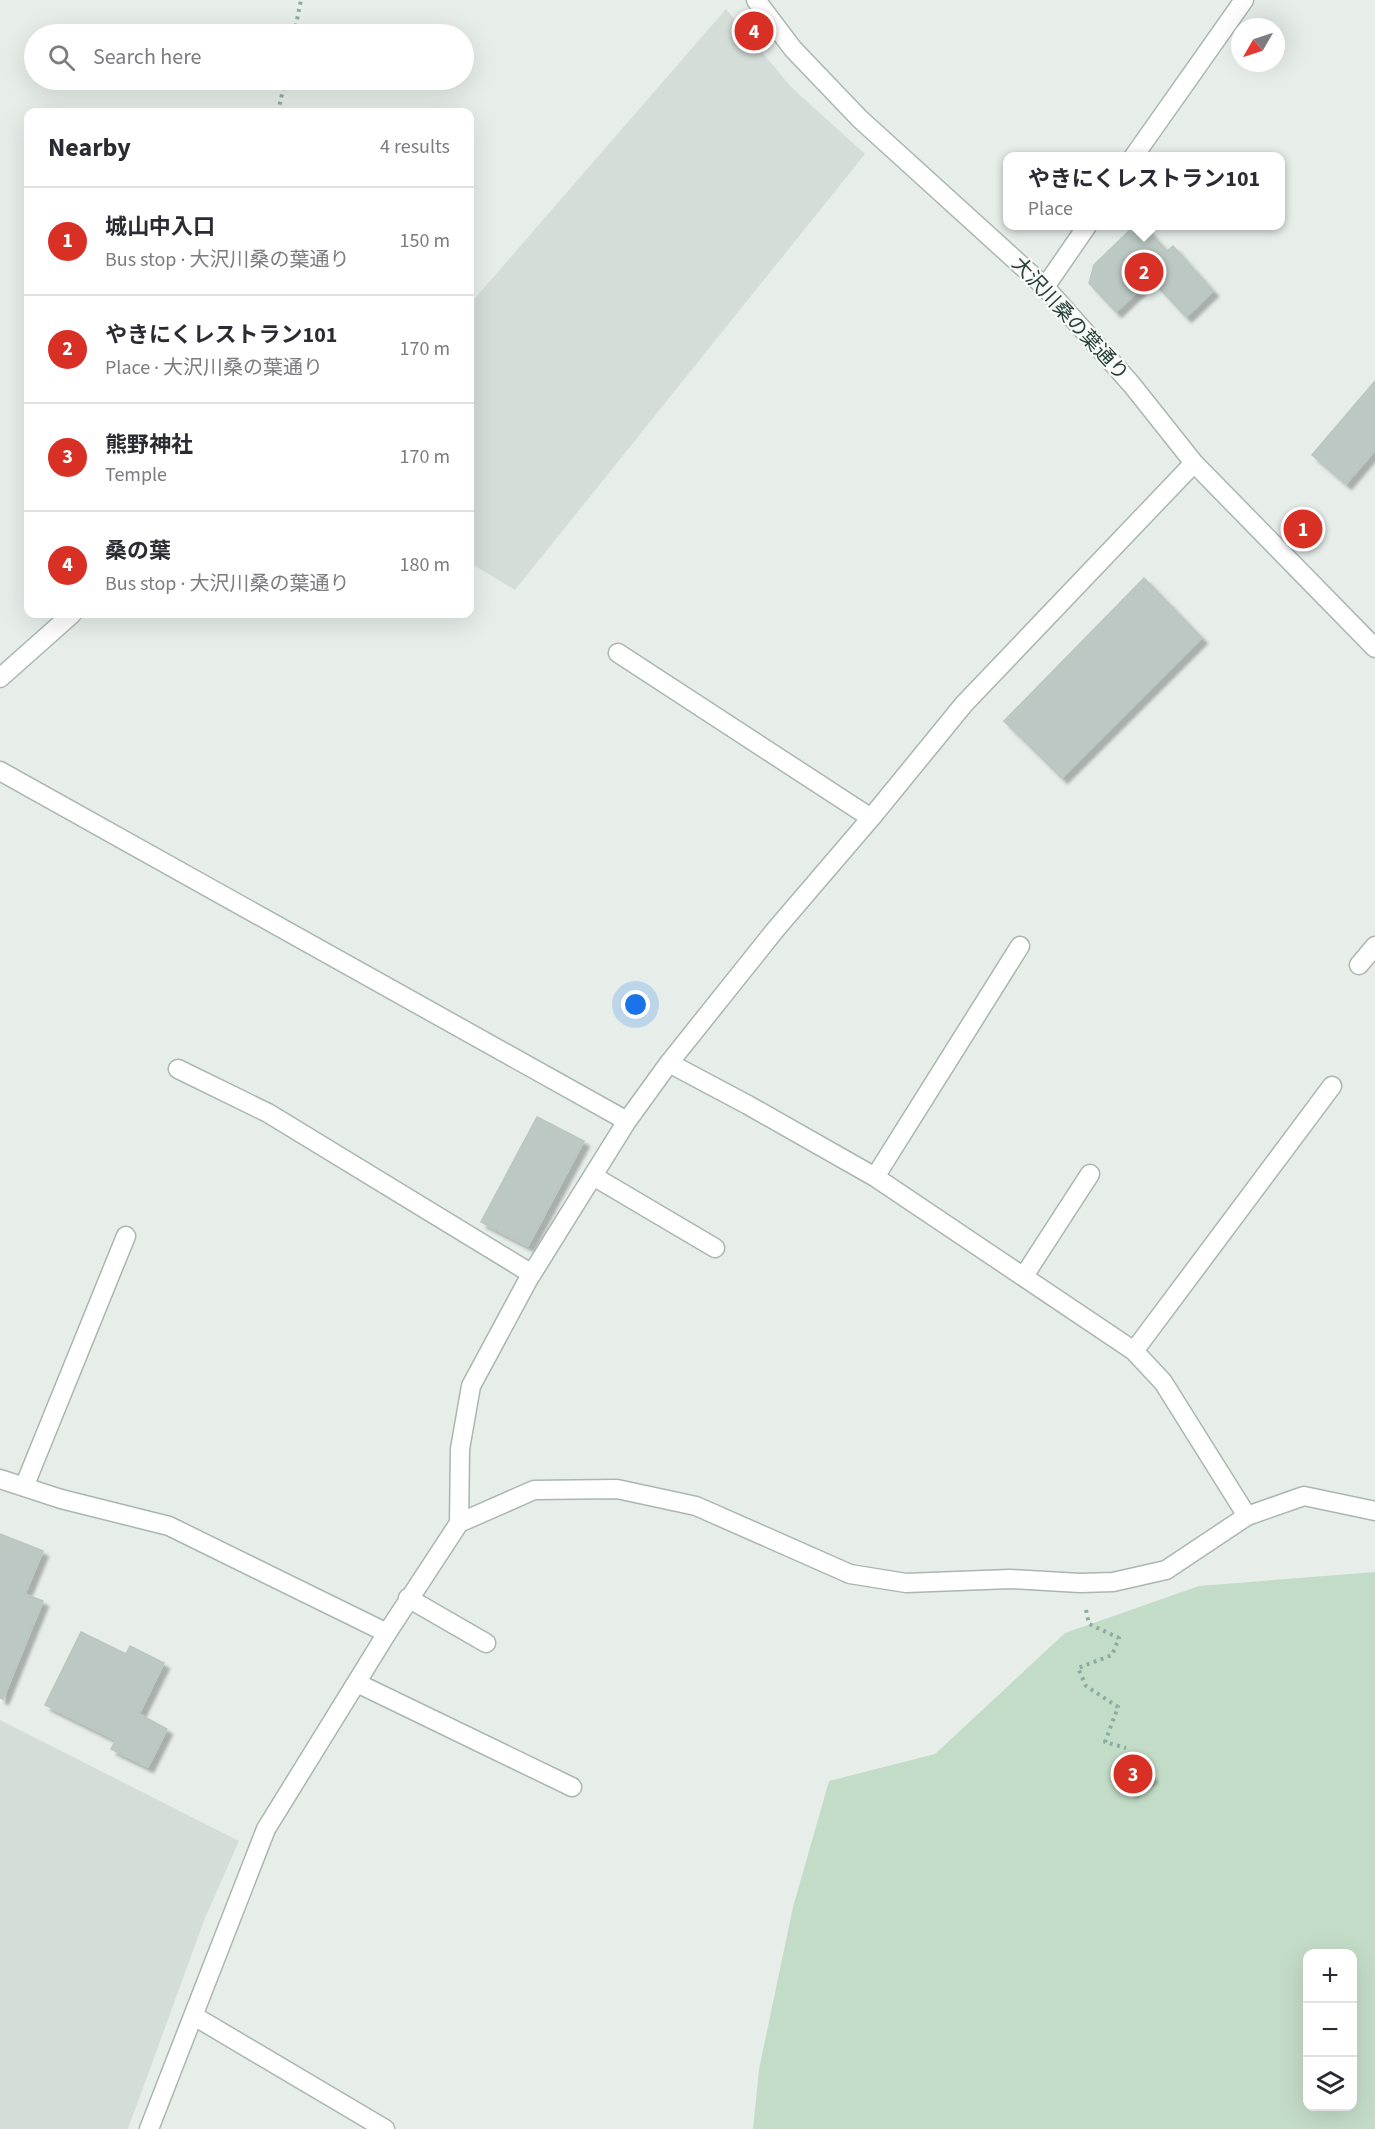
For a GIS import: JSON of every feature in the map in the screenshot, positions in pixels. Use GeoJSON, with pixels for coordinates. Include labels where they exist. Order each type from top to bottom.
{"type":"FeatureCollection","features":[{"type":"Feature","properties":{"kind":"street","name":"大沢川桑の葉通り"},"geometry":{"type":"LineString","coordinates":[[756,0],[793,49],[860,119],[1045,286],[1132,385],[1194,463],[1375,648]]}},
{"type":"Feature","properties":{"kind":"street"},"geometry":{"type":"LineString","coordinates":[[1137,152],[1244,0]]}},
{"type":"Feature","properties":{"kind":"street"},"geometry":{"type":"LineString","coordinates":[[1045,286],[1084,230]]}},
{"type":"Feature","properties":{"kind":"street"},"geometry":{"type":"LineString","coordinates":[[459,1523],[460,1449],[471,1386],[532,1274],[627,1121],[669,1063],[776,929],[964,704],[1194,463]]}},
{"type":"Feature","properties":{"kind":"street"},"geometry":{"type":"LineString","coordinates":[[0,678],[68,618]]}},
{"type":"Feature","properties":{"kind":"street"},"geometry":{"type":"LineString","coordinates":[[618,653],[871,818]]}},
{"type":"Feature","properties":{"kind":"street"},"geometry":{"type":"LineString","coordinates":[[0,771],[627,1121]]}},
{"type":"Feature","properties":{"kind":"street"},"geometry":{"type":"LineString","coordinates":[[1359,965],[1375,945]]}},
{"type":"Feature","properties":{"kind":"street"},"geometry":{"type":"LineString","coordinates":[[875,1177],[1020,946]]}},
{"type":"Feature","properties":{"kind":"street"},"geometry":{"type":"LineString","coordinates":[[669,1063],[875,1177],[1134,1351],[1163,1382],[1247,1516]]}},
{"type":"Feature","properties":{"kind":"street"},"geometry":{"type":"LineString","coordinates":[[178,1069],[268,1113],[532,1274]]}},
{"type":"Feature","properties":{"kind":"street"},"geometry":{"type":"LineString","coordinates":[[1134,1351],[1332,1086]]}},
{"type":"Feature","properties":{"kind":"street"},"geometry":{"type":"LineString","coordinates":[[1024,1276],[1090,1174]]}},
{"type":"Feature","properties":{"kind":"street"},"geometry":{"type":"LineString","coordinates":[[592,1176],[715,1248]]}},
{"type":"Feature","properties":{"kind":"street"},"geometry":{"type":"LineString","coordinates":[[24,1487],[126,1236]]}},
{"type":"Feature","properties":{"kind":"street"},"geometry":{"type":"LineString","coordinates":[[0,1479],[61,1499],[169,1526],[387,1633]]}},
{"type":"Feature","properties":{"kind":"street"},"geometry":{"type":"LineString","coordinates":[[148,2129],[266,1829],[408,1598],[459,1523],[534,1490],[617,1489],[696,1506],[850,1574],[906,1583],[1010,1579],[1080,1583],[1113,1582],[1166,1569],[1247,1516],[1304,1496],[1375,1510]]}},
{"type":"Feature","properties":{"kind":"street"},"geometry":{"type":"LineString","coordinates":[[408,1598],[486,1643]]}},
{"type":"Feature","properties":{"kind":"street"},"geometry":{"type":"LineString","coordinates":[[357,1683],[572,1786]]}},
{"type":"Feature","properties":{"kind":"street"},"geometry":{"type":"LineString","coordinates":[[194,2016],[386,2129]]}},
{"type":"Feature","properties":{"kind":"path"},"geometry":{"type":"LineString","coordinates":[[296,24],[301,0]]}},
{"type":"Feature","properties":{"kind":"path"},"geometry":{"type":"LineString","coordinates":[[279,108],[283,90]]}},
{"type":"Feature","properties":{"kind":"path"},"geometry":{"type":"LineString","coordinates":[[1080,1583],[1089,1624],[1119,1638],[1112,1655],[1078,1668],[1086,1686],[1118,1707],[1105,1742],[1126,1748]]}},
{"type":"Feature","properties":{"kind":"shaded area"},"geometry":{"type":"Polygon","coordinates":[[[726,9],[791,87],[865,154],[515,590],[474,565],[474,299],[726,9]]]}},
{"type":"Feature","properties":{"kind":"shaded area"},"geometry":{"type":"Polygon","coordinates":[[[0,1720],[239,1841],[205,1918],[128,2129],[0,2129],[0,1720]]]}},
{"type":"Feature","properties":{"kind":"green space"},"geometry":{"type":"Polygon","coordinates":[[[1375,1572],[1375,2129],[753,2129],[759,2069],[793,1907],[829,1781],[935,1754],[1065,1633],[1199,1586],[1375,1572]]]}},
{"type":"Feature","properties":{"kind":"building"},"geometry":{"type":"Polygon","coordinates":[[[1130,230],[1148,230],[1167,251],[1173,246],[1213,291],[1186,317],[1151,279],[1116,312],[1089,283],[1094,265],[1130,230]]]}},
{"type":"Feature","properties":{"kind":"building"},"geometry":{"type":"Polygon","coordinates":[[[1375,381],[1375,450],[1346,484],[1312,455],[1375,381]]]}},
{"type":"Feature","properties":{"kind":"building"},"geometry":{"type":"Polygon","coordinates":[[[1144,578],[1202,638],[1062,778],[1004,721],[1144,578]]]}},
{"type":"Feature","properties":{"kind":"building"},"geometry":{"type":"Polygon","coordinates":[[[537,1117],[584,1141],[528,1246],[481,1222],[537,1117]]]}},
{"type":"Feature","properties":{"kind":"building"},"geometry":{"type":"Polygon","coordinates":[[[0,1534],[43,1551],[25,1594],[43,1601],[3,1699],[0,1698],[0,1534]]]}},
{"type":"Feature","properties":{"kind":"building"},"geometry":{"type":"Polygon","coordinates":[[[81,1632],[126,1654],[130,1646],[164,1663],[139,1714],[167,1729],[148,1767],[111,1749],[116,1740],[45,1705],[81,1632]]]}},
{"type":"Feature","properties":{"kind":"building"},"geometry":{"type":"Polygon","coordinates":[[[1135,1757],[1152,1777],[1131,1792],[1115,1771],[1135,1757]]]}},
{"type":"Feature","properties":{"kind":"place","name":"桑の葉"},"geometry":{"type":"Point","coordinates":[754,31]}},
{"type":"Feature","properties":{"kind":"place","name":"やきにくレストラン101"},"geometry":{"type":"Point","coordinates":[1144,272]}},
{"type":"Feature","properties":{"kind":"place","name":"城山中入口"},"geometry":{"type":"Point","coordinates":[1303,529]}},
{"type":"Feature","properties":{"kind":"place","name":"熊野神社"},"geometry":{"type":"Point","coordinates":[1133,1774]}}]}
